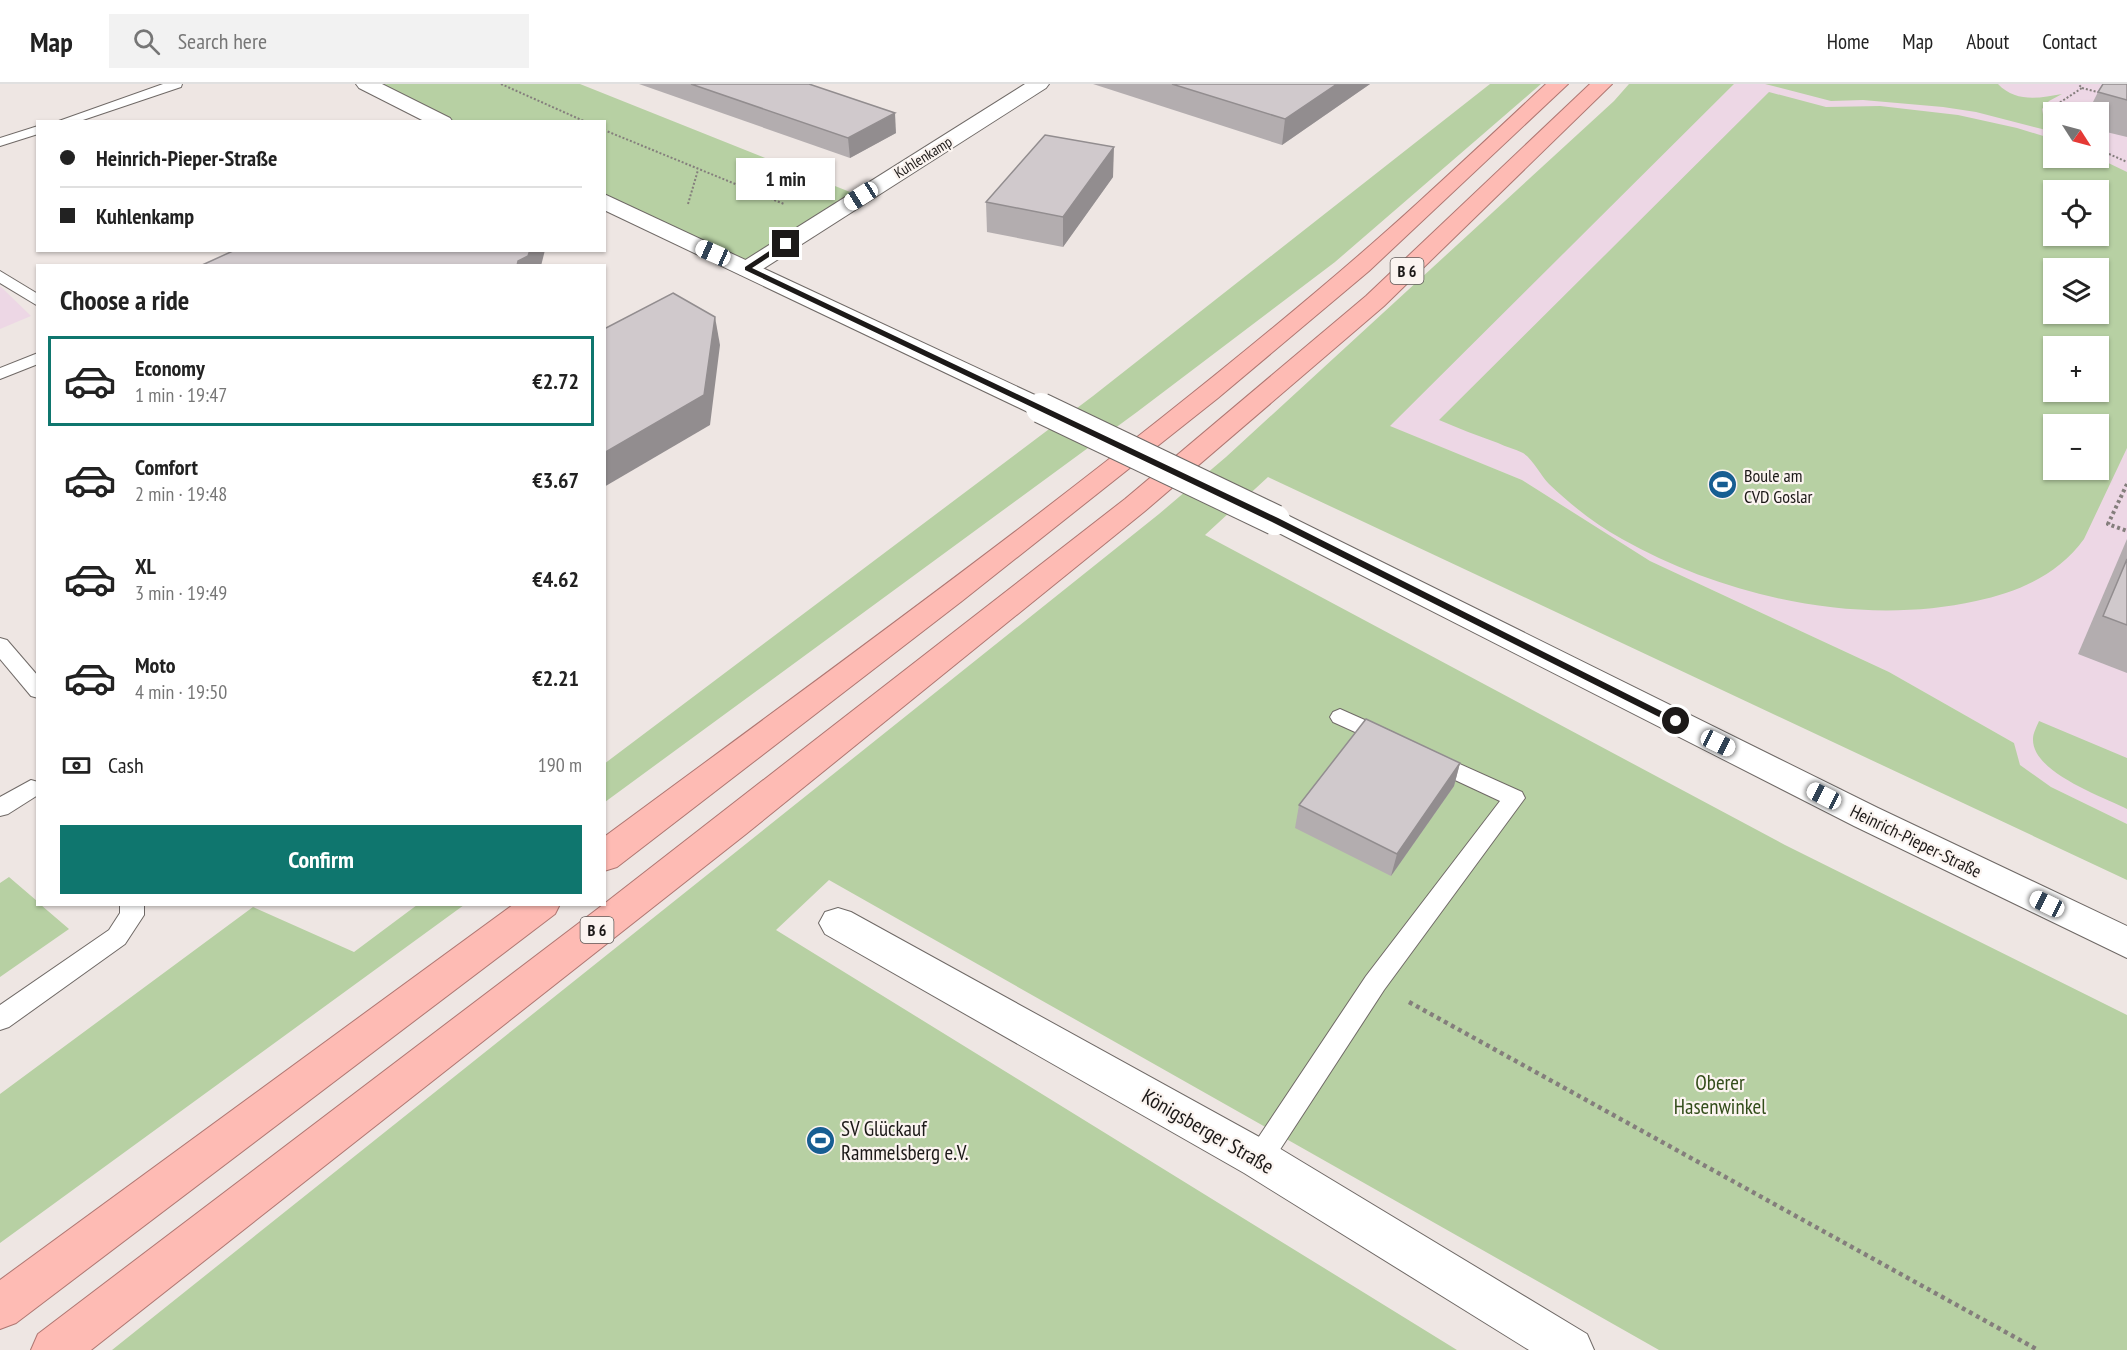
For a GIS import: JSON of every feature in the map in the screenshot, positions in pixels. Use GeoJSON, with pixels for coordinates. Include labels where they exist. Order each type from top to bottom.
{"type":"FeatureCollection","features":[{"type":"Feature","properties":{"kind":"highway","name":"B 6"},"geometry":{"type":"LineString","coordinates":[[606,855],[976,577],[1294,323],[1425,209],[1558,84]]}},
{"type":"Feature","properties":{"kind":"highway","name":"B 6"},"geometry":{"type":"LineString","coordinates":[[54,1350],[734,824],[1135,505],[1376,301],[1602,84]]}},
{"type":"Feature","properties":{"kind":"highway"},"geometry":{"type":"LineString","coordinates":[[0,1307],[539,906]]}},
{"type":"Feature","properties":{"kind":"street"},"geometry":{"type":"LineString","coordinates":[[366,84],[438,120]]}},
{"type":"Feature","properties":{"kind":"street","name":"Kuhlenkamp"},"geometry":{"type":"LineString","coordinates":[[747,269],[1039,84]]}},
{"type":"Feature","properties":{"kind":"street","name":"Heinrich-Pieper-Straße"},"geometry":{"type":"LineString","coordinates":[[606,202],[1275,520],[1866,817],[2127,943]]}},
{"type":"Feature","properties":{"kind":"street","name":"Königsberger Straße"},"geometry":{"type":"LineString","coordinates":[[838,923],[1259,1159],[1570,1350]]}},
{"type":"Feature","properties":{"kind":"lane"},"geometry":{"type":"LineString","coordinates":[[68,120],[176,84]]}},
{"type":"Feature","properties":{"kind":"lane"},"geometry":{"type":"LineString","coordinates":[[0,142],[36,131]]}},
{"type":"Feature","properties":{"kind":"lane"},"geometry":{"type":"LineString","coordinates":[[2,280],[36,300]]}},
{"type":"Feature","properties":{"kind":"lane"},"geometry":{"type":"LineString","coordinates":[[0,374],[36,359]]}},
{"type":"Feature","properties":{"kind":"lane"},"geometry":{"type":"LineString","coordinates":[[0,645],[36,689]]}},
{"type":"Feature","properties":{"kind":"lane"},"geometry":{"type":"LineString","coordinates":[[1259,1159],[1375,983],[1514,798],[1340,717]]}},
{"type":"Feature","properties":{"kind":"lane"},"geometry":{"type":"LineString","coordinates":[[0,808],[35,786]]}},
{"type":"Feature","properties":{"kind":"lane"},"geometry":{"type":"LineString","coordinates":[[0,1019],[117,937],[132,915],[132,906]]}},
{"type":"Feature","properties":{"kind":"path"},"geometry":{"type":"LineString","coordinates":[[501,84],[582,120]]}},
{"type":"Feature","properties":{"kind":"path"},"geometry":{"type":"LineString","coordinates":[[2079,84],[2082,88],[2103,93]]}},
{"type":"Feature","properties":{"kind":"path"},"geometry":{"type":"LineString","coordinates":[[2061,102],[2082,88]]}},
{"type":"Feature","properties":{"kind":"path"},"geometry":{"type":"LineString","coordinates":[[606,131],[698,170],[824,219]]}},
{"type":"Feature","properties":{"kind":"path"},"geometry":{"type":"LineString","coordinates":[[2109,154],[2127,162]]}},
{"type":"Feature","properties":{"kind":"path"},"geometry":{"type":"LineString","coordinates":[[2127,484],[2125,496],[2108,524],[2127,531]]}},
{"type":"Feature","properties":{"kind":"path"},"geometry":{"type":"LineString","coordinates":[[1375,983],[2038,1350]]}},
{"type":"Feature","properties":{"kind":"shaded area"},"geometry":{"type":"Polygon","coordinates":[[[1734,84],[2127,84],[2127,824],[2051,787],[2019,765],[2014,743],[1889,672],[1650,561],[1522,480],[1389,426],[1734,84]]]}},
{"type":"Feature","properties":{"kind":"shaded area"},"geometry":{"type":"Polygon","coordinates":[[[0,286],[31,316],[0,329],[0,286]]]}},
{"type":"Feature","properties":{"kind":"green space"},"geometry":{"type":"Polygon","coordinates":[[[366,84],[580,84],[860,196],[747,269],[606,201],[606,120],[440,120],[366,84]]]}},
{"type":"Feature","properties":{"kind":"green space"},"geometry":{"type":"Polygon","coordinates":[[[1490,84],[1541,84],[1335,262],[1137,412],[606,801],[606,762],[1093,396],[1490,84]]]}},
{"type":"Feature","properties":{"kind":"green space","name":"Oberer Hasenwinkel"},"geometry":{"type":"Polygon","coordinates":[[[1629,84],[1734,84],[1390,426],[1522,480],[1650,561],[1889,672],[2014,743],[2020,765],[2051,787],[2127,824],[2127,880],[1268,477],[1205,535],[1785,845],[2127,1015],[2127,1350],[1659,1350],[829,880],[776,930],[1457,1350],[112,1350],[1159,514],[1226,457],[1614,101],[1629,84]]]}},
{"type":"Feature","properties":{"kind":"green space"},"geometry":{"type":"Polygon","coordinates":[[[1765,84],[1998,84],[2020,97],[2037,98],[2062,94],[2048,102],[2043,102],[2043,129],[1976,112],[1943,107],[1863,100],[1831,101],[1765,84]]]}},
{"type":"Feature","properties":{"kind":"green space"},"geometry":{"type":"Polygon","coordinates":[[[1769,92],[1826,107],[1880,106],[1958,115],[2017,128],[2043,136],[2043,168],[2109,168],[2109,163],[2127,172],[2127,448],[2084,539],[2062,563],[2022,587],[1976,601],[1931,608],[1886,610],[1840,608],[1794,602],[1748,591],[1704,577],[1622,539],[1593,521],[1566,499],[1549,484],[1523,453],[1439,420],[1769,92]]]}},
{"type":"Feature","properties":{"kind":"green space"},"geometry":{"type":"Polygon","coordinates":[[[2039,721],[2127,758],[2127,809],[2070,781],[2044,762],[2036,751],[2033,739],[2039,721]]]}},
{"type":"Feature","properties":{"kind":"green space"},"geometry":{"type":"Polygon","coordinates":[[[9,877],[36,900],[36,906],[42,906],[69,929],[0,977],[0,883],[9,877]]]}},
{"type":"Feature","properties":{"kind":"green space"},"geometry":{"type":"Polygon","coordinates":[[[416,906],[463,906],[0,1243],[0,1094],[253,907],[354,952],[416,906]]]}},
{"type":"Feature","properties":{"kind":"building"},"geometry":{"type":"Polygon","coordinates":[[[691,84],[809,84],[895,113],[848,138],[691,84]]]}},
{"type":"Feature","properties":{"kind":"building"},"geometry":{"type":"Polygon","coordinates":[[[1172,84],[1337,84],[1285,119],[1172,84]]]}},
{"type":"Feature","properties":{"kind":"building"},"geometry":{"type":"Polygon","coordinates":[[[2103,84],[2127,84],[2127,100],[2098,92],[2103,84]]]}},
{"type":"Feature","properties":{"kind":"building"},"geometry":{"type":"Polygon","coordinates":[[[1045,135],[1114,147],[1063,217],[986,202],[1045,135]]]}},
{"type":"Feature","properties":{"kind":"building"},"geometry":{"type":"Polygon","coordinates":[[[231,252],[529,252],[528,256],[518,261],[517,264],[204,264],[231,252]]]}},
{"type":"Feature","properties":{"kind":"building"},"geometry":{"type":"Polygon","coordinates":[[[673,293],[715,317],[704,395],[606,452],[606,328],[673,293]]]}},
{"type":"Feature","properties":{"kind":"building"},"geometry":{"type":"Polygon","coordinates":[[[2127,559],[2127,625],[2103,616],[2127,559]]]}},
{"type":"Feature","properties":{"kind":"building"},"geometry":{"type":"Polygon","coordinates":[[[1366,719],[1460,763],[1397,854],[1299,805],[1366,719]]]}},
{"type":"Feature","properties":{"kind":"place","name":"Boule am CVD Goslar"},"geometry":{"type":"Point","coordinates":[1723,485]}},
{"type":"Feature","properties":{"kind":"place","name":"SV Glückauf Rammelsberg e.V."},"geometry":{"type":"Point","coordinates":[820,1140]}},
{"type":"Feature","properties":{"kind":"route"},"geometry":{"type":"LineString","coordinates":[[786,244],[747,269],[1275,520],[1676,721]]}}]}
